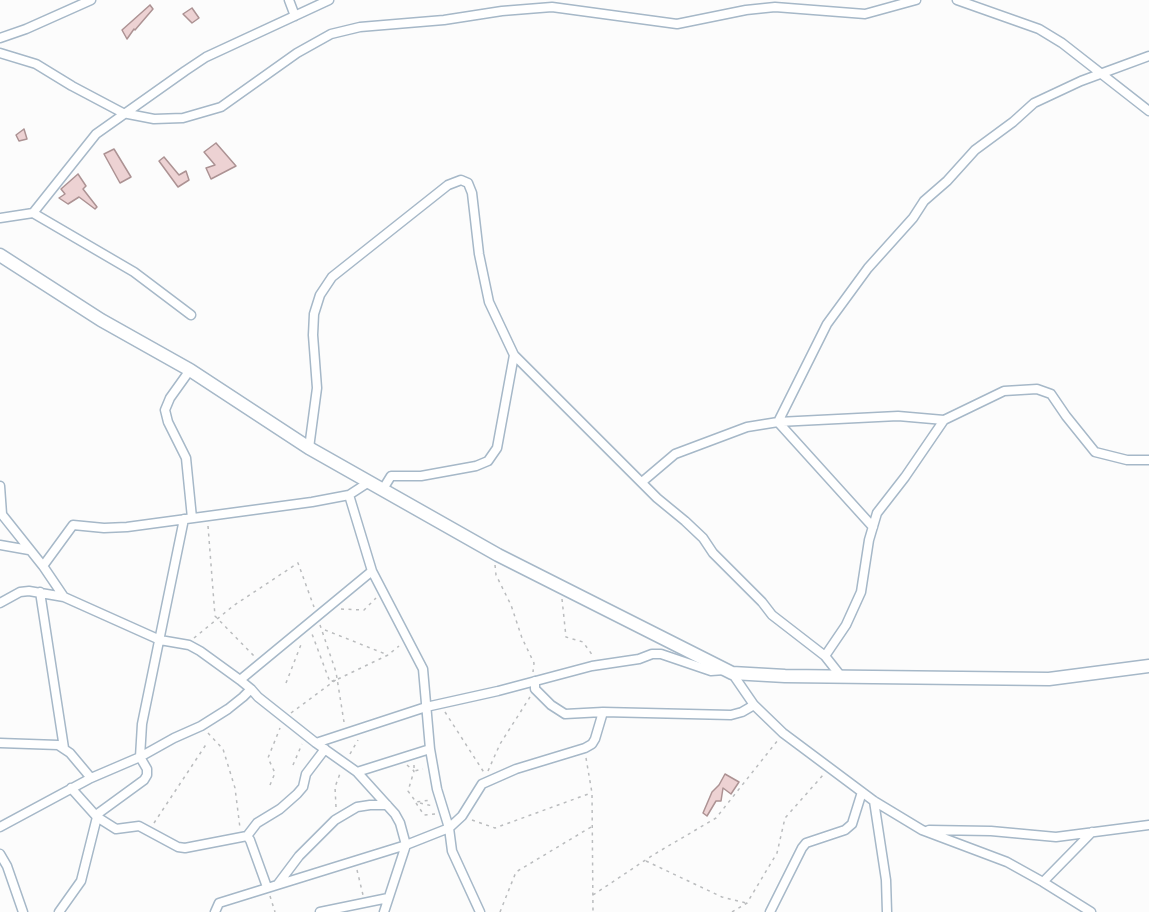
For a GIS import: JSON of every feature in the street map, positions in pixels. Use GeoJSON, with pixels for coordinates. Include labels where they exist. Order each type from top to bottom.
{"type":"FeatureCollection","features":[{"type":"Feature","properties":{"kind":"street"},"geometry":{"type":"LineString","coordinates":[[0,38],[91,0]]}},
{"type":"Feature","properties":{"kind":"street"},"geometry":{"type":"LineString","coordinates":[[289,0],[295,16]]}},
{"type":"Feature","properties":{"kind":"street"},"geometry":{"type":"LineString","coordinates":[[33,213],[96,134],[123,113],[146,100],[206,57],[329,0]]}},
{"type":"Feature","properties":{"kind":"street"},"geometry":{"type":"LineString","coordinates":[[0,53],[36,64],[123,113],[154,119],[183,118],[221,107],[297,53],[331,34],[360,27],[552,7],[677,24],[746,10],[775,8],[865,14],[916,0]]}},
{"type":"Feature","properties":{"kind":"street"},"geometry":{"type":"LineString","coordinates":[[957,0],[1039,29],[1062,43],[1149,111]]}},
{"type":"Feature","properties":{"kind":"street"},"geometry":{"type":"LineString","coordinates":[[778,422],[827,324],[868,268],[913,218],[924,201],[947,181],[975,150],[1034,103],[1100,74],[1149,56]]}},
{"type":"Feature","properties":{"kind":"street"},"geometry":{"type":"LineString","coordinates":[[309,448],[316,388],[314,314],[320,295],[332,277],[454,181],[461,180],[468,183],[472,193],[479,254],[489,302],[514,355],[642,482],[697,532],[713,553],[772,615],[825,656],[840,675]]}},
{"type":"Feature","properties":{"kind":"street"},"geometry":{"type":"LineString","coordinates":[[0,218],[33,213],[134,272],[191,315]]}},
{"type":"Feature","properties":{"kind":"street"},"geometry":{"type":"LineString","coordinates":[[0,255],[101,320],[190,370],[309,448],[495,552],[729,671],[754,705],[783,733],[874,801],[922,830],[1007,862],[1091,912]]}},
{"type":"Feature","properties":{"kind":"street"},"geometry":{"type":"LineString","coordinates":[[383,489],[391,476],[421,476],[476,466],[489,461],[497,448],[514,355]]}},
{"type":"Feature","properties":{"kind":"street"},"geometry":{"type":"LineString","coordinates":[[59,912],[81,881],[97,816],[144,780],[147,769],[141,757],[142,724],[188,518],[186,458],[168,422],[165,410],[170,398],[190,370]]}},
{"type":"Feature","properties":{"kind":"street"},"geometry":{"type":"LineString","coordinates":[[825,656],[846,625],[861,592],[865,561],[877,513],[944,420],[1004,391],[1037,389],[1051,394],[1095,452],[1127,459],[1149,460]]}},
{"type":"Feature","properties":{"kind":"street"},"geometry":{"type":"LineString","coordinates":[[642,482],[675,454],[747,427],[778,422],[898,416],[944,420]]}},
{"type":"Feature","properties":{"kind":"street"},"geometry":{"type":"LineString","coordinates":[[778,422],[873,527]]}},
{"type":"Feature","properties":{"kind":"street"},"geometry":{"type":"LineString","coordinates":[[44,566],[73,525],[127,528],[312,502],[349,495],[369,482]]}},
{"type":"Feature","properties":{"kind":"street"},"geometry":{"type":"LineString","coordinates":[[0,486],[1,513],[44,566],[64,597]]}},
{"type":"Feature","properties":{"kind":"street"},"geometry":{"type":"LineString","coordinates":[[349,495],[372,571],[424,674],[430,749],[438,802],[449,828],[452,850],[480,912]]}},
{"type":"Feature","properties":{"kind":"street"},"geometry":{"type":"LineString","coordinates":[[0,545],[29,550]]}},
{"type":"Feature","properties":{"kind":"street"},"geometry":{"type":"LineString","coordinates":[[240,680],[372,571]]}},
{"type":"Feature","properties":{"kind":"street"},"geometry":{"type":"LineString","coordinates":[[0,603],[20,592],[40,592],[64,597],[160,640],[189,645],[240,680],[306,735],[357,772],[400,823],[406,845],[384,912]]}},
{"type":"Feature","properties":{"kind":"street"},"geometry":{"type":"LineString","coordinates":[[40,592],[64,748]]}},
{"type":"Feature","properties":{"kind":"street"},"geometry":{"type":"LineString","coordinates":[[316,742],[426,707],[534,683],[598,665],[661,654],[711,671],[785,676],[1048,679],[1149,666]]}},
{"type":"Feature","properties":{"kind":"street"},"geometry":{"type":"LineString","coordinates":[[534,683],[550,705],[565,714],[603,712],[731,715],[754,705]]}},
{"type":"Feature","properties":{"kind":"street"},"geometry":{"type":"LineString","coordinates":[[0,827],[71,788],[141,757],[201,726],[228,710],[251,689]]}},
{"type":"Feature","properties":{"kind":"street"},"geometry":{"type":"LineString","coordinates":[[215,912],[219,903],[406,845],[449,828],[462,816],[482,784],[537,762],[592,744],[603,712]]}},
{"type":"Feature","properties":{"kind":"street"},"geometry":{"type":"LineString","coordinates":[[0,743],[58,745],[64,748],[91,778]]}},
{"type":"Feature","properties":{"kind":"street"},"geometry":{"type":"LineString","coordinates":[[71,788],[97,816],[116,829],[140,826],[184,848],[244,836],[257,823],[280,809],[297,794],[303,787],[310,767],[325,749]]}},
{"type":"Feature","properties":{"kind":"street"},"geometry":{"type":"LineString","coordinates":[[357,772],[430,749]]}},
{"type":"Feature","properties":{"kind":"street"},"geometry":{"type":"LineString","coordinates":[[771,912],[802,848],[806,843],[845,831],[852,824],[862,792]]}},
{"type":"Feature","properties":{"kind":"street"},"geometry":{"type":"LineString","coordinates":[[874,801],[886,880],[887,912]]}},
{"type":"Feature","properties":{"kind":"street"},"geometry":{"type":"LineString","coordinates":[[278,884],[299,856],[335,820],[357,807],[387,805]]}},
{"type":"Feature","properties":{"kind":"street"},"geometry":{"type":"LineString","coordinates":[[922,830],[991,831],[1056,837],[1149,825]]}},
{"type":"Feature","properties":{"kind":"street"},"geometry":{"type":"LineString","coordinates":[[1043,882],[1092,831]]}},
{"type":"Feature","properties":{"kind":"street"},"geometry":{"type":"LineString","coordinates":[[244,836],[250,840],[267,887]]}},
{"type":"Feature","properties":{"kind":"street"},"geometry":{"type":"LineString","coordinates":[[0,854],[7,866],[23,912]]}},
{"type":"Feature","properties":{"kind":"street"},"geometry":{"type":"LineString","coordinates":[[320,912],[388,898]]}},
{"type":"Feature","properties":{"kind":"path"},"geometry":{"type":"LineString","coordinates":[[208,521],[215,615],[261,663]]}},
{"type":"Feature","properties":{"kind":"path"},"geometry":{"type":"LineString","coordinates":[[440,704],[486,776],[500,744],[534,683],[534,663],[522,638],[511,605],[495,575],[495,552]]}},
{"type":"Feature","properties":{"kind":"path"},"geometry":{"type":"LineString","coordinates":[[190,641],[232,606],[298,563]]}},
{"type":"Feature","properties":{"kind":"path"},"geometry":{"type":"LineString","coordinates":[[561,586],[566,637],[584,642],[598,665]]}},
{"type":"Feature","properties":{"kind":"path"},"geometry":{"type":"LineString","coordinates":[[328,608],[364,610],[383,591]]}},
{"type":"Feature","properties":{"kind":"path"},"geometry":{"type":"LineString","coordinates":[[308,625],[330,682],[388,655],[408,639]]}},
{"type":"Feature","properties":{"kind":"path"},"geometry":{"type":"LineString","coordinates":[[286,683],[308,625]]}},
{"type":"Feature","properties":{"kind":"path"},"geometry":{"type":"LineString","coordinates":[[325,630],[388,655]]}},
{"type":"Feature","properties":{"kind":"path"},"geometry":{"type":"LineString","coordinates":[[336,672],[346,732]]}},
{"type":"Feature","properties":{"kind":"path"},"geometry":{"type":"LineString","coordinates":[[270,784],[275,773],[268,758],[285,717],[337,679]]}},
{"type":"Feature","properties":{"kind":"path"},"geometry":{"type":"LineString","coordinates":[[201,726],[223,749],[235,788],[244,836]]}},
{"type":"Feature","properties":{"kind":"path"},"geometry":{"type":"LineString","coordinates":[[593,895],[645,860],[716,818],[783,733]]}},
{"type":"Feature","properties":{"kind":"path"},"geometry":{"type":"LineString","coordinates":[[293,765],[306,735]]}},
{"type":"Feature","properties":{"kind":"path"},"geometry":{"type":"LineString","coordinates":[[152,826],[207,743]]}},
{"type":"Feature","properties":{"kind":"path"},"geometry":{"type":"LineString","coordinates":[[585,748],[592,793],[592,912]]}},
{"type":"Feature","properties":{"kind":"path"},"geometry":{"type":"LineString","coordinates":[[400,758],[414,771],[408,791],[424,815],[437,813]]}},
{"type":"Feature","properties":{"kind":"path"},"geometry":{"type":"LineString","coordinates":[[732,912],[747,903],[777,853],[785,818],[830,767]]}},
{"type":"Feature","properties":{"kind":"path"},"geometry":{"type":"LineString","coordinates":[[462,816],[495,828],[592,793]]}},
{"type":"Feature","properties":{"kind":"path"},"geometry":{"type":"LineString","coordinates":[[417,802],[438,802]]}},
{"type":"Feature","properties":{"kind":"path"},"geometry":{"type":"LineString","coordinates":[[417,802],[429,807],[438,802]]}},
{"type":"Feature","properties":{"kind":"path"},"geometry":{"type":"LineString","coordinates":[[500,912],[516,872],[592,826]]}},
{"type":"Feature","properties":{"kind":"path"},"geometry":{"type":"LineString","coordinates":[[645,860],[722,897],[747,903]]}},
{"type":"Feature","properties":{"kind":"path"},"geometry":{"type":"LineString","coordinates":[[355,861],[365,903]]}},
{"type":"Feature","properties":{"kind":"path"},"geometry":{"type":"LineString","coordinates":[[267,887],[275,912]]}},
{"type":"Feature","properties":{"kind":"building"},"geometry":{"type":"Polygon","coordinates":[[[150,5],[153,9],[127,39],[122,30],[150,5]]]}},
{"type":"Feature","properties":{"kind":"building"},"geometry":{"type":"Polygon","coordinates":[[[192,8],[199,18],[192,23],[183,14],[192,8]]]}},
{"type":"Feature","properties":{"kind":"building"},"geometry":{"type":"Polygon","coordinates":[[[24,129],[27,139],[19,141],[16,135],[24,129]]]}},
{"type":"Feature","properties":{"kind":"building"},"geometry":{"type":"Polygon","coordinates":[[[216,143],[236,166],[211,179],[206,168],[215,165],[204,152],[216,143]]]}},
{"type":"Feature","properties":{"kind":"building"},"geometry":{"type":"Polygon","coordinates":[[[114,149],[131,177],[120,183],[104,154],[114,149]]]}},
{"type":"Feature","properties":{"kind":"building"},"geometry":{"type":"Polygon","coordinates":[[[164,157],[179,175],[186,171],[189,180],[178,187],[159,161],[164,157]]]}},
{"type":"Feature","properties":{"kind":"building"},"geometry":{"type":"Polygon","coordinates":[[[78,174],[86,186],[83,189],[97,207],[95,209],[79,197],[68,204],[59,198],[65,194],[61,189],[78,174]]]}},
{"type":"Feature","properties":{"kind":"building"},"geometry":{"type":"Polygon","coordinates":[[[725,774],[739,782],[731,794],[723,788],[721,801],[716,801],[707,816],[703,813],[712,792],[725,774]]]}}]}
